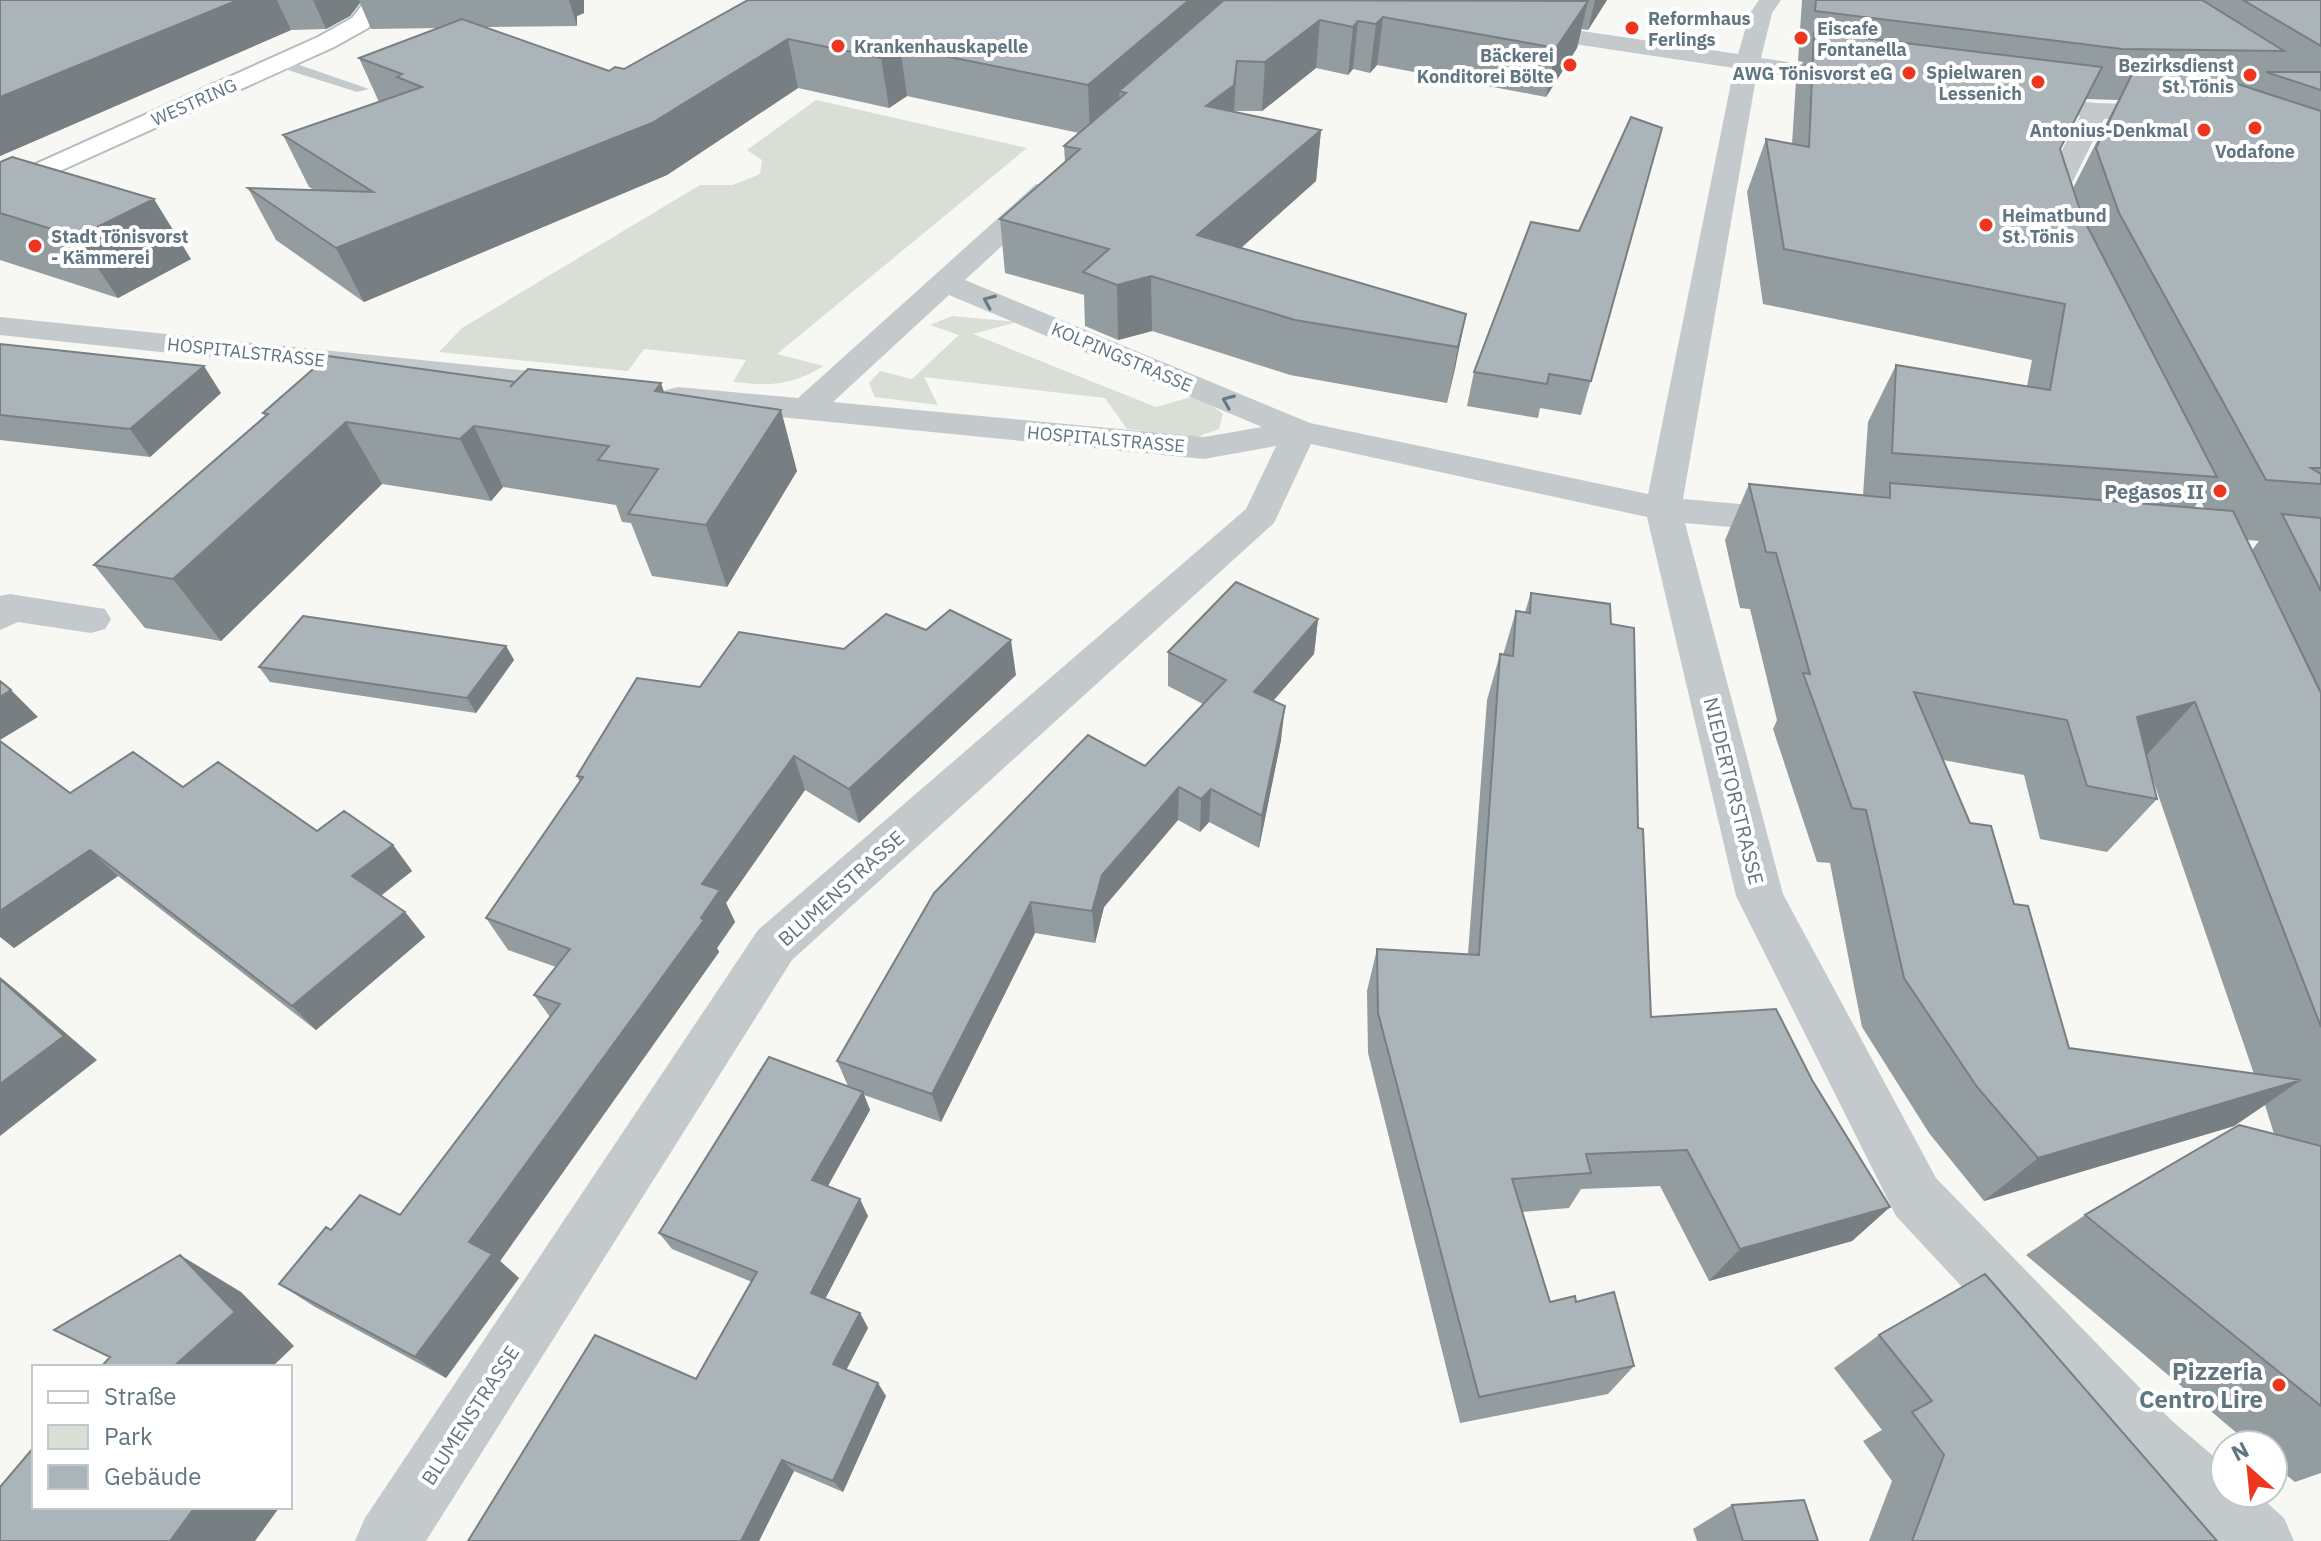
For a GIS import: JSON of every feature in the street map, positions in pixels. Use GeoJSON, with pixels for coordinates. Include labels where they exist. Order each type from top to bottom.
{"type":"FeatureCollection","features":[{"type":"Feature","properties":{"kind":"street","name":"WESTRING"},"geometry":{"type":"LineString","coordinates":[[0,190],[280,63],[360,23],[378,0]]}},
{"type":"Feature","properties":{"kind":"street","name":"NIEDERTORSTRASSE"},"geometry":{"type":"LineString","coordinates":[[1770,0],[1761,13],[1748,65],[1663,509],[1760,896],[1916,1197],[2149,1442],[2261,1541]]}},
{"type":"Feature","properties":{"kind":"street"},"geometry":{"type":"LineString","coordinates":[[1502,27],[1887,84]]}},
{"type":"Feature","properties":{"kind":"street"},"geometry":{"type":"LineString","coordinates":[[1991,97],[2095,111],[2184,115]]}},
{"type":"Feature","properties":{"kind":"street"},"geometry":{"type":"LineString","coordinates":[[2065,256],[2049,201],[2095,111]]}},
{"type":"Feature","properties":{"kind":"street"},"geometry":{"type":"LineString","coordinates":[[805,410],[1070,168]]}},
{"type":"Feature","properties":{"kind":"street","name":"KOLPINGSTRASSE"},"geometry":{"type":"LineString","coordinates":[[944,282],[1300,431]]}},
{"type":"Feature","properties":{"kind":"street","name":"HOSPITALSTRASSE"},"geometry":{"type":"LineString","coordinates":[[0,326],[605,389]]}},
{"type":"Feature","properties":{"kind":"street","name":"HOSPITALSTRASSE"},"geometry":{"type":"LineString","coordinates":[[651,394],[1204,448],[1300,431],[1663,509],[1833,524]]}},
{"type":"Feature","properties":{"kind":"street","name":"BLUMENSTRASSE"},"geometry":{"type":"LineString","coordinates":[[388,1541],[775,945],[1261,515],[1300,431]]}},
{"type":"Feature","properties":{"kind":"street"},"geometry":{"type":"LineString","coordinates":[[0,616],[10,607],[91,619]]}},
{"type":"Feature","properties":{"kind":"lane"},"geometry":{"type":"LineString","coordinates":[[280,63],[362,89]]}},
{"type":"Feature","properties":{"kind":"green space"},"geometry":{"type":"Polygon","coordinates":[[[816,100],[1027,148],[777,354],[824,366],[790,381],[758,384],[733,382],[746,360],[644,349],[628,371],[439,352],[462,328],[700,185],[733,185],[760,174],[762,160],[747,150],[816,100]]]}},
{"type":"Feature","properties":{"kind":"green space"},"geometry":{"type":"Polygon","coordinates":[[[952,316],[1017,322],[973,334],[1156,407],[1198,395],[1223,414],[1219,429],[1197,437],[1127,429],[1105,398],[924,377],[938,405],[875,397],[869,383],[880,371],[912,379],[959,335],[930,325],[952,316]]]}},
{"type":"Feature","properties":{"kind":"building"},"geometry":{"type":"Polygon","coordinates":[[[0,0],[238,0],[0,97],[0,0]]]}},
{"type":"Feature","properties":{"kind":"building"},"geometry":{"type":"Polygon","coordinates":[[[748,0],[1189,0],[1088,85],[900,47],[881,58],[788,39],[652,123],[336,248],[248,188],[373,192],[283,135],[422,87],[397,77],[402,74],[359,58],[462,19],[609,71],[615,67],[624,69],[748,0]]]}},
{"type":"Feature","properties":{"kind":"building"},"geometry":{"type":"Polygon","coordinates":[[[1224,0],[1588,1],[1556,48],[1383,17],[1376,24],[1358,21],[1353,27],[1320,20],[1265,62],[1237,61],[1234,85],[1206,106],[1321,130],[1197,235],[1466,314],[1458,347],[1295,320],[1151,276],[1117,285],[1083,272],[1109,249],[1000,219],[1080,149],[1064,146],[1126,93],[1119,91],[1224,0]]]}},
{"type":"Feature","properties":{"kind":"building"},"geometry":{"type":"Polygon","coordinates":[[[1816,0],[2202,0],[2284,51],[2122,49],[1815,11],[1816,0]]]}},
{"type":"Feature","properties":{"kind":"building"},"geometry":{"type":"Polygon","coordinates":[[[2243,0],[2321,0],[2321,46],[2243,0]]]}},
{"type":"Feature","properties":{"kind":"building"},"geometry":{"type":"Polygon","coordinates":[[[1814,32],[2102,67],[2060,149],[2082,216],[2217,477],[1892,453],[1896,365],[2050,390],[2065,304],[1784,249],[1766,139],[1809,147],[1814,32]]]}},
{"type":"Feature","properties":{"kind":"building"},"geometry":{"type":"Polygon","coordinates":[[[2134,70],[2219,70],[2225,80],[2321,111],[2321,468],[2311,468],[2321,474],[2321,484],[2266,480],[2119,213],[2096,148],[2134,70]]]}},
{"type":"Feature","properties":{"kind":"building"},"geometry":{"type":"Polygon","coordinates":[[[2266,72],[2321,72],[2321,90],[2266,72]]]}},
{"type":"Feature","properties":{"kind":"building"},"geometry":{"type":"Polygon","coordinates":[[[1631,117],[1662,128],[1591,381],[1549,374],[1547,384],[1474,372],[1531,222],[1579,231],[1631,117]]]}},
{"type":"Feature","properties":{"kind":"building"},"geometry":{"type":"Polygon","coordinates":[[[12,157],[154,199],[77,237],[0,213],[0,162],[12,157]]]}},
{"type":"Feature","properties":{"kind":"building"},"geometry":{"type":"Polygon","coordinates":[[[0,344],[204,366],[130,429],[0,415],[0,344]]]}},
{"type":"Feature","properties":{"kind":"building"},"geometry":{"type":"Polygon","coordinates":[[[328,356],[515,382],[528,369],[661,383],[655,391],[781,410],[706,525],[628,514],[658,469],[598,460],[609,446],[474,426],[460,439],[346,422],[173,579],[94,565],[268,414],[263,413],[328,356]]]}},
{"type":"Feature","properties":{"kind":"building"},"geometry":{"type":"Polygon","coordinates":[[[1890,483],[2233,511],[2321,693],[2321,1027],[2195,702],[2137,717],[2157,799],[2087,786],[2067,720],[1914,692],[1970,823],[1991,826],[2014,904],[2028,906],[2069,1048],[2301,1080],[2038,1158],[1977,1087],[1904,978],[1866,810],[1852,808],[1803,673],[1810,674],[1776,553],[1766,552],[1749,484],[1890,498],[1890,483]]]}},
{"type":"Feature","properties":{"kind":"building"},"geometry":{"type":"Polygon","coordinates":[[[2282,514],[2321,518],[2321,591],[2282,514]]]}},
{"type":"Feature","properties":{"kind":"building"},"geometry":{"type":"Polygon","coordinates":[[[1236,582],[1318,619],[1254,692],[1285,706],[1262,816],[1211,789],[1201,799],[1179,787],[1102,875],[1092,911],[1031,902],[932,1094],[837,1061],[934,893],[1088,735],[1145,766],[1226,680],[1168,652],[1236,582]]]}},
{"type":"Feature","properties":{"kind":"building"},"geometry":{"type":"Polygon","coordinates":[[[1531,593],[1610,604],[1611,624],[1634,628],[1638,828],[1643,829],[1651,1017],[1776,1009],[1812,1080],[1890,1207],[1740,1249],[1687,1150],[1586,1154],[1591,1173],[1512,1179],[1550,1302],[1575,1296],[1576,1302],[1614,1292],[1634,1366],[1479,1397],[1378,1013],[1377,949],[1479,955],[1500,654],[1513,656],[1516,611],[1530,613],[1531,593]]]}},
{"type":"Feature","properties":{"kind":"building"},"geometry":{"type":"Polygon","coordinates":[[[950,610],[1011,640],[849,789],[794,756],[702,884],[720,890],[701,918],[704,920],[469,1242],[492,1254],[415,1357],[279,1284],[326,1227],[331,1230],[360,1195],[400,1215],[560,1004],[534,995],[570,949],[486,918],[583,777],[577,776],[637,678],[700,687],[739,632],[844,649],[886,614],[926,630],[950,610]]]}},
{"type":"Feature","properties":{"kind":"building"},"geometry":{"type":"Polygon","coordinates":[[[303,616],[506,646],[467,698],[259,667],[303,616]]]}},
{"type":"Feature","properties":{"kind":"building"},"geometry":{"type":"Polygon","coordinates":[[[0,681],[11,690],[0,697],[0,681]]]}},
{"type":"Feature","properties":{"kind":"building"},"geometry":{"type":"Polygon","coordinates":[[[0,741],[70,793],[133,752],[183,787],[218,762],[317,831],[344,811],[393,845],[352,876],[405,912],[292,1006],[90,850],[0,911],[0,741]]]}},
{"type":"Feature","properties":{"kind":"building"},"geometry":{"type":"Polygon","coordinates":[[[0,979],[64,1036],[0,1084],[0,979]]]}},
{"type":"Feature","properties":{"kind":"building"},"geometry":{"type":"Polygon","coordinates":[[[769,1057],[863,1092],[812,1180],[860,1199],[811,1293],[860,1313],[833,1364],[878,1383],[833,1481],[782,1460],[741,1541],[468,1541],[595,1335],[696,1379],[757,1272],[659,1233],[769,1057]]]}},
{"type":"Feature","properties":{"kind":"building"},"geometry":{"type":"Polygon","coordinates":[[[2239,1125],[2321,1146],[2321,1406],[2085,1215],[2239,1125]]]}},
{"type":"Feature","properties":{"kind":"building"},"geometry":{"type":"Polygon","coordinates":[[[180,1255],[235,1312],[175,1365],[103,1365],[110,1357],[54,1330],[180,1255]]]}},
{"type":"Feature","properties":{"kind":"building"},"geometry":{"type":"Polygon","coordinates":[[[1985,1274],[2217,1541],[1912,1541],[1944,1455],[1912,1412],[1932,1401],[1879,1335],[1985,1274]]]}},
{"type":"Feature","properties":{"kind":"building"},"geometry":{"type":"Polygon","coordinates":[[[32,1449],[32,1509],[194,1509],[170,1541],[0,1541],[0,1487],[32,1449]]]}},
{"type":"Feature","properties":{"kind":"building"},"geometry":{"type":"Polygon","coordinates":[[[1804,1500],[1818,1541],[1743,1541],[1732,1505],[1804,1500]]]}},
{"type":"Feature","properties":{"kind":"place","name":"Reformhaus Ferlings"},"geometry":{"type":"Point","coordinates":[1632,28]}},
{"type":"Feature","properties":{"kind":"place","name":"Eiscafe Fontanella"},"geometry":{"type":"Point","coordinates":[1801,38]}},
{"type":"Feature","properties":{"kind":"place","name":"Krankenhauskapelle"},"geometry":{"type":"Point","coordinates":[838,46]}},
{"type":"Feature","properties":{"kind":"place","name":"Bäckerei Konditorei Bölte"},"geometry":{"type":"Point","coordinates":[1570,65]}},
{"type":"Feature","properties":{"kind":"place","name":"AWG Tönisvorst eG"},"geometry":{"type":"Point","coordinates":[1909,73]}},
{"type":"Feature","properties":{"kind":"place","name":"Bezirksdienst St. Tönis"},"geometry":{"type":"Point","coordinates":[2250,75]}},
{"type":"Feature","properties":{"kind":"place","name":"Spielwaren Lessenich"},"geometry":{"type":"Point","coordinates":[2038,82]}},
{"type":"Feature","properties":{"kind":"place","name":"Vodafone"},"geometry":{"type":"Point","coordinates":[2255,128]}},
{"type":"Feature","properties":{"kind":"place","name":"Antonius-Denkmal"},"geometry":{"type":"Point","coordinates":[2204,130]}},
{"type":"Feature","properties":{"kind":"place","name":"Heimatbund St. Tönis"},"geometry":{"type":"Point","coordinates":[1986,225]}},
{"type":"Feature","properties":{"kind":"place","name":"Stadt Tönisvorst - Kämmerei"},"geometry":{"type":"Point","coordinates":[35,246]}},
{"type":"Feature","properties":{"kind":"place","name":"Pegasos II"},"geometry":{"type":"Point","coordinates":[2220,491]}},
{"type":"Feature","properties":{"kind":"place","name":"Pizzeria Centro Lire"},"geometry":{"type":"Point","coordinates":[2279,1385]}}]}
